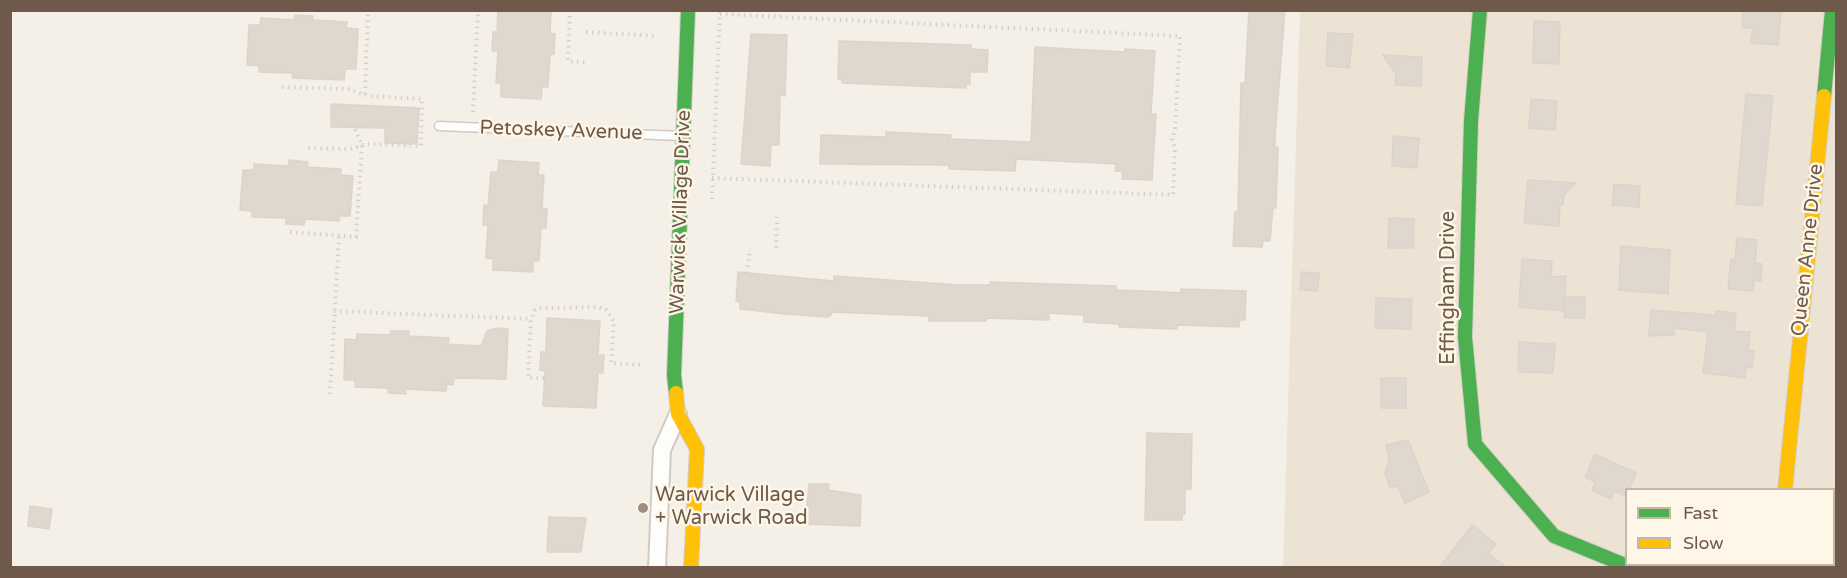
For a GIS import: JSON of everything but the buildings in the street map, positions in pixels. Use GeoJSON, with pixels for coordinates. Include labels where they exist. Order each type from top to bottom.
{"type":"FeatureCollection","features":[{"type":"Feature","properties":{"kind":"street","name":"Warwick Village Drive"},"geometry":{"type":"LineString","coordinates":[[688,10],[674,375],[678,414],[697,449],[691,567]]}},
{"type":"Feature","properties":{"kind":"street","name":"Effingham Drive"},"geometry":{"type":"LineString","coordinates":[[1480,10],[1471,121],[1465,337],[1475,444],[1554,537],[1625,564]]}},
{"type":"Feature","properties":{"kind":"street","name":"Queen Anne Drive"},"geometry":{"type":"LineString","coordinates":[[1785,488],[1832,10]]}},
{"type":"Feature","properties":{"kind":"street","name":"Warwick Village Drive"},"geometry":{"type":"LineString","coordinates":[[657,567],[662,450],[678,414]]}},
{"type":"Feature","properties":{"kind":"lane","name":"Petoskey Avenue"},"geometry":{"type":"LineString","coordinates":[[439,126],[684,136]]}},
{"type":"Feature","properties":{"kind":"path"},"geometry":{"type":"LineString","coordinates":[[365,94],[368,10]]}},
{"type":"Feature","properties":{"kind":"path"},"geometry":{"type":"LineString","coordinates":[[473,112],[478,10]]}},
{"type":"Feature","properties":{"kind":"path"},"geometry":{"type":"LineString","coordinates":[[570,10],[568,61],[585,62]]}},
{"type":"Feature","properties":{"kind":"path"},"geometry":{"type":"LineString","coordinates":[[712,178],[1174,195],[1175,149],[1172,138],[1175,130],[1180,36],[720,12],[712,178],[712,199]]}},
{"type":"Feature","properties":{"kind":"path"},"geometry":{"type":"LineString","coordinates":[[586,32],[657,36]]}},
{"type":"Feature","properties":{"kind":"path"},"geometry":{"type":"LineString","coordinates":[[282,87],[348,89],[365,94],[419,97],[423,102],[421,147],[362,145],[350,149],[305,148]]}},
{"type":"Feature","properties":{"kind":"path"},"geometry":{"type":"LineString","coordinates":[[290,232],[356,237],[362,145],[354,127]]}},
{"type":"Feature","properties":{"kind":"path"},"geometry":{"type":"LineString","coordinates":[[776,248],[777,217]]}},
{"type":"Feature","properties":{"kind":"path"},"geometry":{"type":"LineString","coordinates":[[330,394],[339,235]]}},
{"type":"Feature","properties":{"kind":"path"},"geometry":{"type":"LineString","coordinates":[[747,273],[750,249]]}},
{"type":"Feature","properties":{"kind":"path"},"geometry":{"type":"LineString","coordinates":[[544,378],[528,378],[531,319],[535,310],[541,308],[598,307],[606,310],[614,321],[611,363],[644,364]]}},
{"type":"Feature","properties":{"kind":"path"},"geometry":{"type":"LineString","coordinates":[[334,311],[531,319]]}},
{"type":"Feature","properties":{"kind":"shaded area"},"geometry":{"type":"Polygon","coordinates":[[[1300,11],[1836,11],[1836,567],[1283,567],[1300,11]]]}},
{"type":"Feature","properties":{"kind":"traffic: fast"},"geometry":{"type":"LineString","coordinates":[[676,393],[674,375],[688,10]]}},
{"type":"Feature","properties":{"kind":"traffic: fast"},"geometry":{"type":"LineString","coordinates":[[1480,10],[1471,121],[1465,337],[1475,444],[1554,536],[1625,565]]}},
{"type":"Feature","properties":{"kind":"traffic: fast"},"geometry":{"type":"LineString","coordinates":[[1824,96],[1832,10]]}},
{"type":"Feature","properties":{"kind":"traffic: fast"},"geometry":{"type":"LineString","coordinates":[[1627,566],[1632,568]]}},
{"type":"Feature","properties":{"kind":"traffic: slow"},"geometry":{"type":"LineString","coordinates":[[1785,488],[1824,96]]}},
{"type":"Feature","properties":{"kind":"traffic: slow"},"geometry":{"type":"LineString","coordinates":[[676,393],[678,414],[697,449],[691,568]]}},
{"type":"Feature","properties":{"kind":"place","name":"Warwick Village + Warwick Road"},"geometry":{"type":"Point","coordinates":[643,508]}}]}
